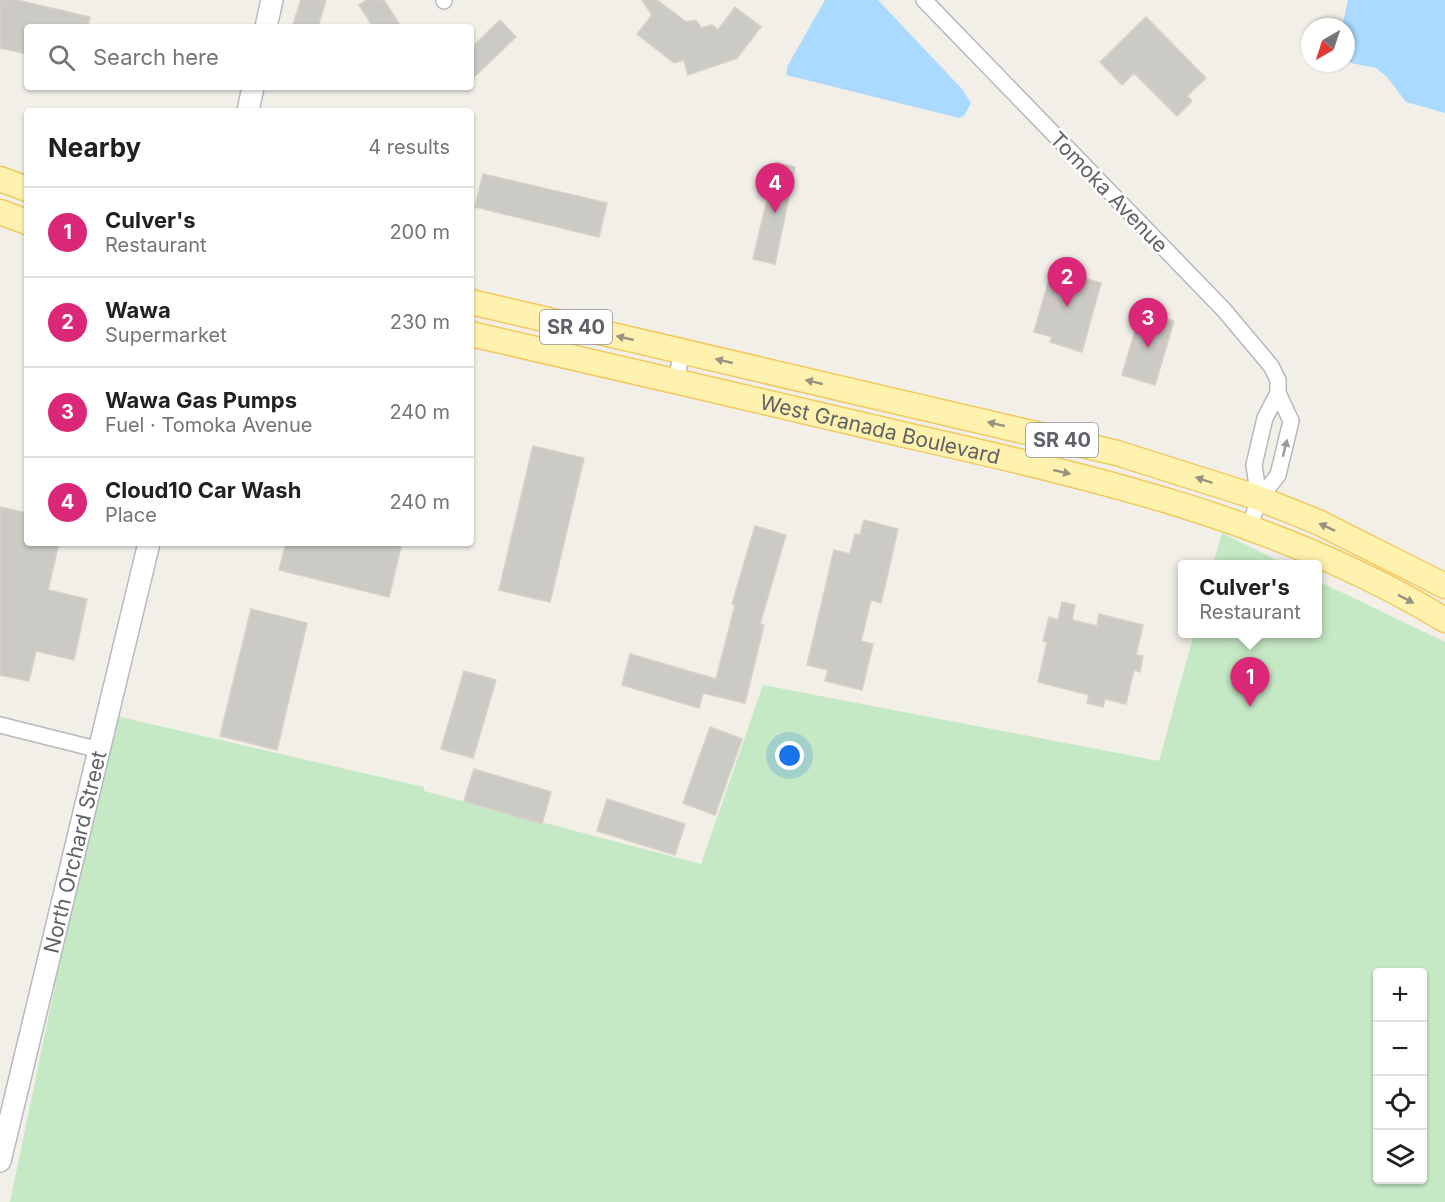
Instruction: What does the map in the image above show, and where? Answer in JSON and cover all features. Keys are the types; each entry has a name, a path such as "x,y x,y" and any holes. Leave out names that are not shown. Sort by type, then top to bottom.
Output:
{"main road":[{"path":"0,179 24,188"},
{"path":"0,212 24,221"},
{"name":"West Granada Boulevard","path":"474,303 1117,453 1259,499 1318,522 1445,586"},
{"name":"West Granada Boulevard","path":"474,335 1102,481 1168,499 1249,528 1367,579 1445,620"}],"street":[{"path":"267,24 272,0"},
{"name":"Tomoka Avenue","path":"924,0 1224,310 1271,366 1278,380 1278,393 1291,421 1278,475 1259,499 1249,528"},
{"path":"249,108 252,90"},
{"path":"676,381 682,351"},
{"name":"Tomoka Avenue","path":"1259,499 1254,465 1266,418 1278,393"},
{"name":"North Orchard Street","path":"0,1161 148,546"},
{"path":"0,725 100,750"}],"green space":[{"path":"1222,533 1277,560 1214,560"},
{"path":"1322,583 1445,642 1445,1202 10,1202 80,865 116,716 424,787 424,791 701,864 763,685 1159,761 1193,638 1322,638"}],"water":[{"path":"825,0 878,0 962,89 971,103 964,116 959,118 786,75 788,65"},
{"path":"1348,0 1445,0 1445,113 1406,102 1387,77 1376,68 1355,64 1355,18 1344,18"}],"building":[{"path":"0,0 17,0 90,17 89,24 24,24 24,53 0,48"},
{"path":"301,0 326,0 319,24 293,24"},
{"path":"367,0 384,0 399,24 371,24 359,5"},
{"path":"642,0 657,0 686,22 696,20 701,28 712,25 718,30 735,7 761,27 737,58 688,75 684,60 674,63 637,34 652,15"},
{"path":"1146,17 1206,78 1187,96 1192,101 1177,116 1134,73 1122,85 1100,62"},
{"path":"500,20 516,37 474,77 474,45"},
{"path":"776,162 795,167 775,264 753,259"},
{"path":"483,174 607,203 599,237 475,207"},
{"path":"1052,269 1101,283 1082,352 1050,342 1052,337 1034,332"},
{"path":"1141,311 1174,321 1155,385 1122,375"},
{"path":"533,446 584,458 550,602 499,590"},
{"path":"0,507 24,512 24,546 58,546 48,590 87,599 74,660 36,651 29,681 0,675"},
{"path":"864,520 898,529 881,603 871,600 861,641 873,644 862,690 825,681 828,670 807,665 834,550 850,554 855,534 860,535"},
{"path":"755,526 786,535 760,624 764,625 745,703 703,693 699,708 622,685 630,654 716,679 735,605 732,604"},
{"path":"285,546 401,546 389,597 279,570"},
{"path":"1062,602 1075,605 1072,620 1097,626 1099,614 1143,625 1136,655 1143,656 1140,672 1134,670 1126,704 1105,699 1103,707 1087,703 1089,695 1038,682 1047,642 1043,641 1049,617 1058,620"},
{"path":"251,609 307,623 277,750 220,736"},
{"path":"464,671 496,680 473,758 441,749"},
{"path":"710,727 742,739 715,815 683,803"},
{"path":"474,769 551,792 542,824 464,801"},
{"path":"607,799 685,824 675,855 597,831"}],"place":[{"name":"Cloud10 Car Wash","path":"775,213"},
{"name":"Wawa","path":"1067,307"},
{"name":"Wawa Gas Pumps","path":"1148,348"},
{"name":"Culver's","path":"1250,707"}]}
